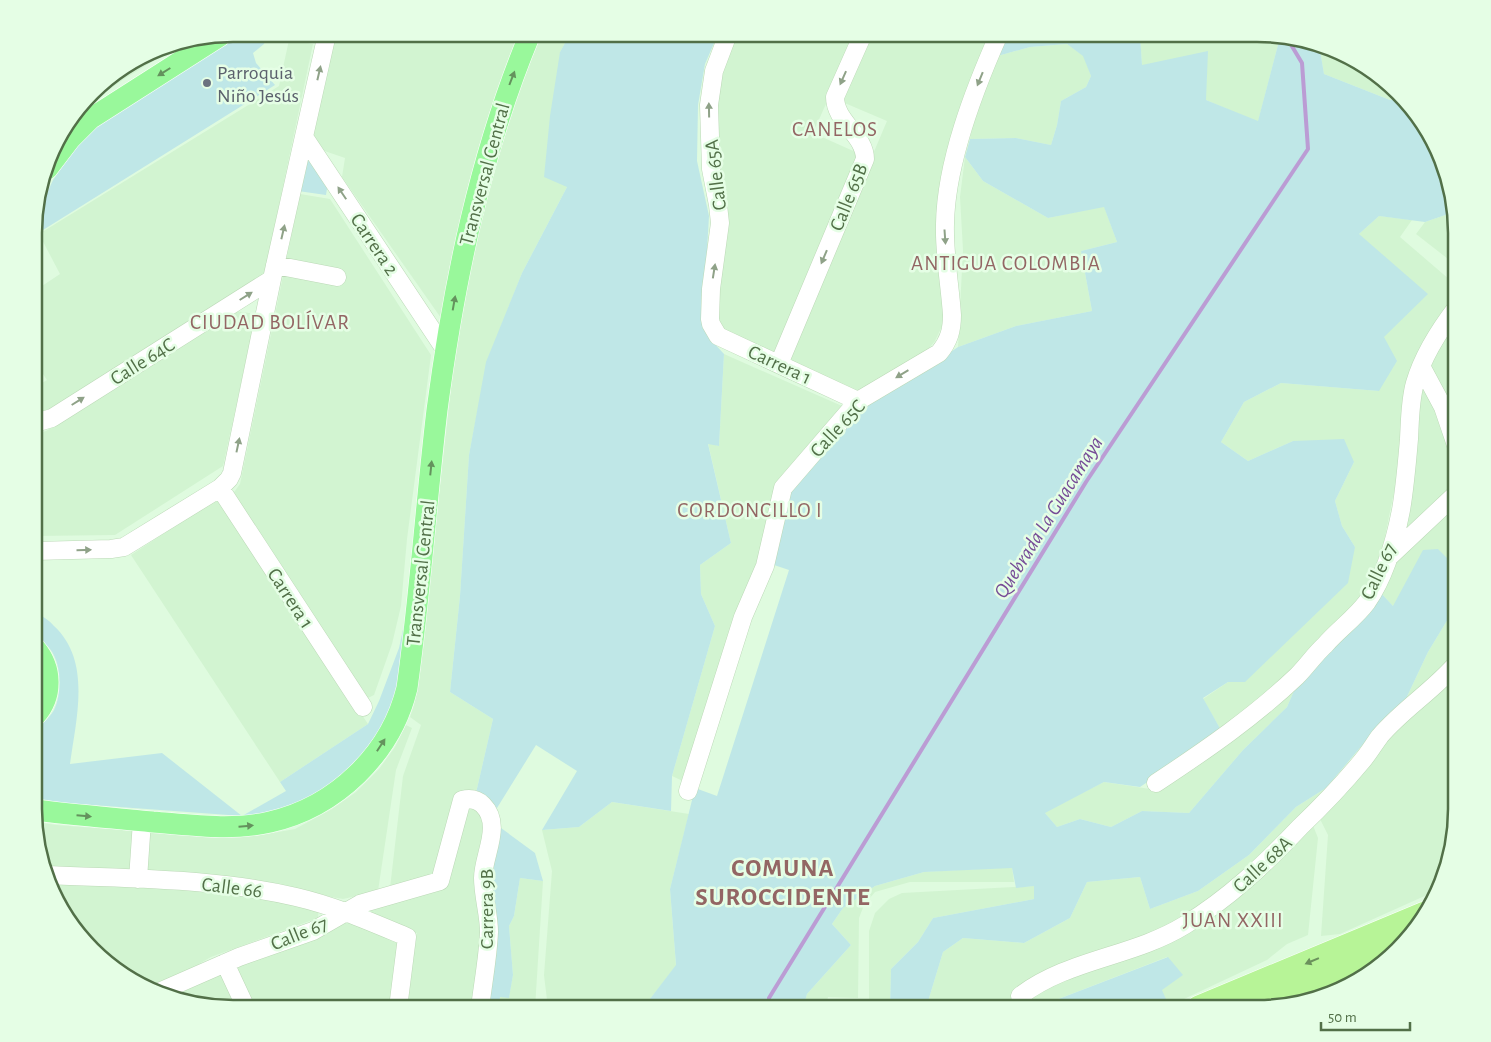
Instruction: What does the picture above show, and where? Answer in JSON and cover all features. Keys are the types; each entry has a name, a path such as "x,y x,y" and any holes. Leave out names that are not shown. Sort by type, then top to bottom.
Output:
{"highway":[{"path":"1218,1000 1413,919"},
{"path":"1272,999 1376,958"}],"main road":[{"name":"Transversal Central","path":"42,811 142,821 229,827 263,824 286,818 320,802 349,782 367,764 382,744 398,716 408,688 437,413 462,260 477,190 506,94 527,42"},
{"path":"63,147 94,116 207,44"},
{"path":"42,660 47,668 49,681 45,702 42,706"}],"street":[{"path":"42,551 124,547 220,488 229,479 232,473 274,272 326,42"},
{"name":"Calle 65A","path":"710,319 711,289 720,223 710,159 709,96 714,71 725,42"},
{"name":"Calle 65B","path":"779,364 865,159 863,146 842,118 835,102 835,97 859,42"},
{"name":"Calle 65C","path":"688,790 743,617 765,566 783,488 858,401 938,353 946,345 950,336 952,315 945,227 948,193 966,117 978,80 995,42"},
{"name":"Carrera 2","path":"304,137 446,351"},
{"path":"274,272 337,277"},
{"name":"Calle 64C","path":"42,421 52,418 274,272"},
{"name":"Carrera 1","path":"710,319 718,336 858,401"},
{"name":"Calle 67","path":"1156,783 1220,741 1271,700 1299,674 1324,645 1367,602 1388,558 1400,510 1412,394 1421,366 1448,327"},
{"path":"1421,366 1444,407 1448,420"},
{"name":"Carrera 1","path":"220,488 363,707"},
{"path":"1388,558 1448,501"},
{"name":"Calle 68A","path":"1020,996 1047,978 1164,937 1214,906 1239,887 1273,855 1340,786 1395,721 1448,672"},
{"name":"Calle 67","path":"169,988 225,963 306,934 360,904 440,881 462,800"},
{"name":"Carrera 9B","path":"462,800 478,801 485,806 492,824 492,834 483,876 489,931 481,1000"},
{"path":"138,879 142,821"},
{"name":"Calle 66","path":"55,875 138,879 241,887 298,898 346,912 408,937 399,1000"},
{"path":"1357,942 1381,954"},
{"path":"225,963 242,1000"}],"shaded area":[{"path":"230,42 265,42 253,53 256,63 275,85 42,230 46,197 53,180 84,137 118,110"},
{"path":"289,42 313,44 264,276 42,414 42,383 47,380 42,372 42,286 60,274 42,240 42,232 279,86"},
{"path":"334,42 518,42 441,318 342,177 345,158 310,146"},
{"path":"538,42 566,42 560,52 567,187 522,273 487,362 469,455 460,596 450,692 493,719 476,793 435,876 390,888 403,776 421,725 410,717 419,674 455,352 474,247 491,172 517,93"},
{"path":"566,42 715,42 705,64 698,105 697,161 709,216 703,319 712,341 724,354 719,446 708,444 731,543 700,565 701,594 715,626 672,776 671,811 612,802 579,827 542,830 577,771 536,745 497,808 476,793 493,719 450,692 460,596 469,455 486,362 522,273 567,187 544,177 550,116 560,52"},
{"path":"734,42 853,42 813,133 860,154 777,353 725,332 719,324 717,84"},
{"path":"866,42 986,42 968,84 950,154 943,324 935,341 924,354 860,392 786,359 887,121 840,101"},
{"path":"1002,42 1141,42 1142,65 1208,51 1206,100 1258,121 1278,44 1319,53 1324,74 1392,99 1409,117 1423,138 1434,161 1442,184 1447,214 1425,222 1379,216 1359,234 1428,294 1384,337 1397,361 1379,391 1281,383 1244,402 1221,442 1248,461 1293,441 1344,439 1354,462 1335,501 1342,526 1355,547 1348,583 1245,682 1228,682 1203,698 1222,732 1140,787 1104,782 1045,813 1057,827 1080,819 1111,827 1142,811 1189,813 1243,750 1287,707 1297,684 1380,592 1393,606 1423,550 1438,549 1448,559 1448,619 1428,652 1404,703 1370,736 1326,788 1296,807 1249,855 1198,891 1150,909 1140,877 1087,882 1070,918 1024,943 963,938 943,952 928,1000 890,1000 891,969 918,942 933,918 1034,899 1034,886 1016,888 1012,868 924,872 875,886 843,908 832,924 851,945 807,994 805,1000 649,1000 676,965 670,889 695,788 717,796 789,570 771,564 788,492 861,409 913,378 958,347 1016,326 1092,311 1081,251 1117,242 1104,207 1048,218 983,181 965,157 970,139 1016,138 1051,145 1061,101 1086,87 1091,76 1083,56 1067,44 1030,47 994,57"},
{"path":"1141,42 1278,44 1258,122 1206,100 1142,65"},
{"path":"1067,44 1084,56 1091,76 1086,87 1061,101 1051,145 1016,138 970,139 977,105 994,57 1030,47"},
{"path":"1321,54 1353,68 1374,82 1392,99 1390,100 1324,74"},
{"path":"157,59 106,92 138,68"},
{"path":"306,150 328,182 326,195 298,191"},
{"path":"965,157 983,181 1048,218 1104,206 1117,242 1081,251 1092,311 1016,326 958,347 963,250 960,197"},
{"path":"300,194 330,199 431,355 407,539 401,606 392,644 374,695 366,699 249,526 252,520 232,495 240,484"},
{"path":"1447,214 1448,259 1416,234 1425,222"},
{"path":"1379,216 1412,220 1400,237 1448,278 1448,306 1429,334 1383,546 1364,597 1287,679 1222,732 1203,699 1228,682 1355,547 1342,526 1335,501 1354,462 1293,441 1248,461 1221,442 1244,402 1281,383 1379,391 1384,337 1359,234"},
{"path":"235,311 256,314 223,466 115,535 42,536 42,432"},
{"path":"1448,333 1448,411 1428,363"},
{"path":"724,354 842,406 779,478 762,559 685,782 672,776 715,626 701,594 700,565 731,543 708,443 719,446"},
{"path":"1429,386 1448,439 1448,492 1398,541 1419,388"},
{"path":"218,498 368,724 280,782 131,555"},
{"path":"1448,507 1448,619 1393,606 1380,592 1396,555"},
{"path":"413,584 394,705 379,735 334,782 295,805 266,815 242,816 286,791 280,782 368,724 399,648"},
{"path":"42,616 50,622 66,640 73,656 77,673 78,710 70,764 162,753 242,816 65,803 42,799 42,724 54,710 57,703 60,679 54,655 42,641"},
{"path":"1448,619 1448,663 1434,678 1404,703 1428,652"},
{"path":"1448,680 1448,821 1442,858 1434,881 1428,894 1340,934 1321,936 1328,835 1319,817 1399,726"},
{"path":"1297,684 1287,707 1243,750 1189,813 1142,811 1111,827 1080,819 1057,827 1044,812 1104,782 1157,790"},
{"path":"406,725 412,728 396,770 378,891 343,899 275,887 143,872 146,831 256,836 295,829 332,809 356,792 379,769 395,747"},
{"path":"1326,788 1277,843 1206,908 1016,995 1017,1000 928,1000 943,952 963,938 1024,943 1070,918 1087,882 1140,877 1150,909 1198,891 1249,855 1296,807"},
{"path":"612,802 689,814 670,889 676,966 649,1000 547,1000 544,975 552,871 542,830 579,827"},
{"path":"466,808 477,809 488,827 483,929 476,1000 407,1000 417,933 363,910 446,886"},
{"path":"43,823 135,831 132,870 52,866"},
{"path":"1312,823 1318,838 1308,935 1287,944 1267,960 1182,1000 1166,1000 1161,990 1167,957 1056,1000 1024,1000 1023,997 1157,943"},
{"path":"501,828 535,853 543,881 520,878 514,916 509,926 513,975 509,998 500,997 500,1000 484,1000 489,857"},
{"path":"1012,867 1014,882 910,882 875,892 864,905 859,918 858,998 828,997 827,1000 805,1000 807,994 851,945 832,924 843,908 875,886 924,872"},
{"path":"520,878 543,881 536,1000 500,1000 500,997 509,997 513,975 509,926 514,916"},
{"path":"58,883 198,889 319,908 318,918 211,957 175,978 160,984 138,974 117,960 82,925 68,904"},
{"path":"1034,886 1034,899 933,918 918,942 891,969 890,1000 869,1000 869,931 875,913 889,899 902,893"},
{"path":"349,920 400,939 391,1000 251,1000 234,966"},
{"path":"1168,957 1183,975 1162,990 1166,1000 1056,1000"},
{"path":"221,974 235,1000 209,998 179,991"}],"waterway":[{"name":"Quebrada La Guacamaya","path":"769,1000 1086,482 1308,149 1302,63 1292,46"}],"place":[{"name":"Parroquia Niño Jesús","path":"207,83"}],"district":[{"name":"CANELOS","path":"835,129"},
{"name":"ANTIGUA COLOMBIA","path":"1006,263"},
{"name":"CIUDAD BOLÍVAR","path":"270,322"},
{"name":"CORDONCILLO I","path":"750,510"},
{"name":"COMUNA SUROCCIDENTE","path":"783,882"},
{"name":"JUAN XXIII","path":"1233,920"}]}
